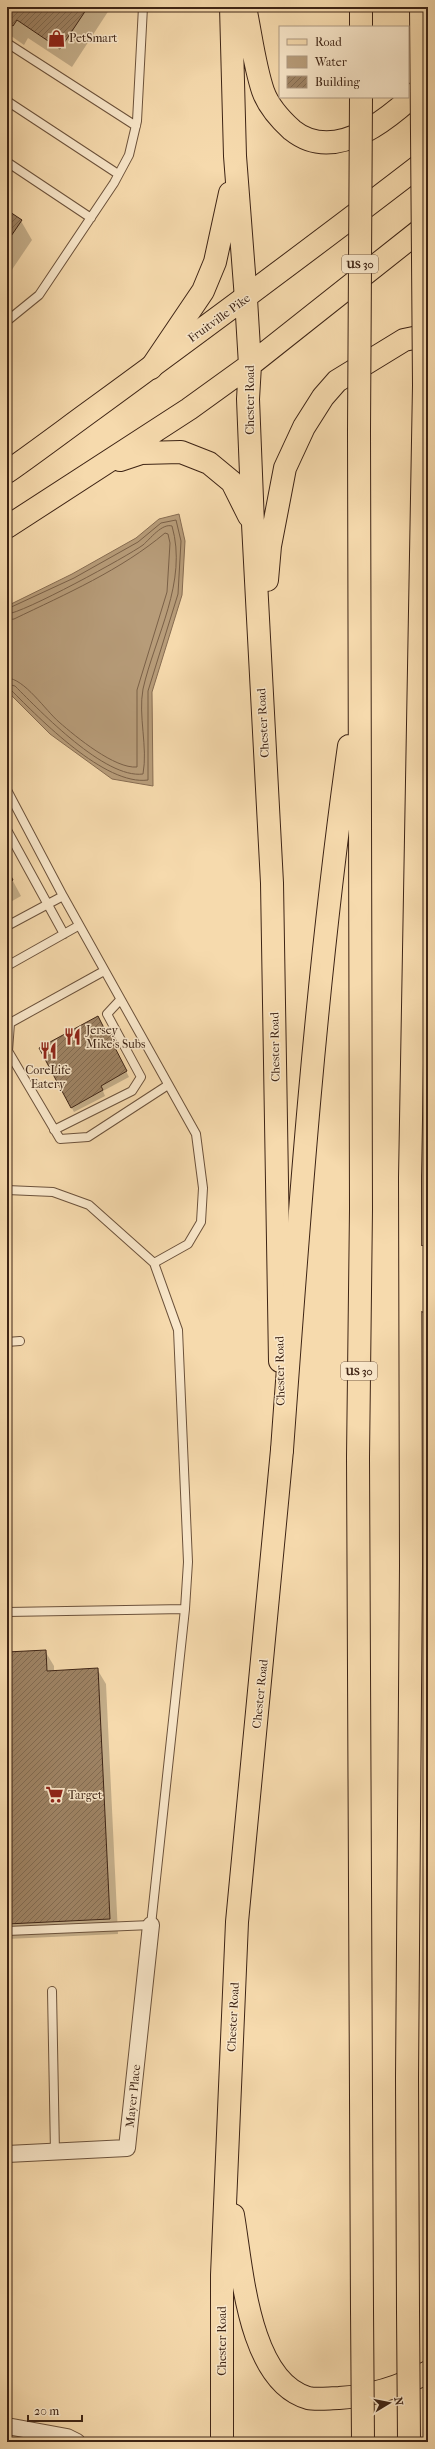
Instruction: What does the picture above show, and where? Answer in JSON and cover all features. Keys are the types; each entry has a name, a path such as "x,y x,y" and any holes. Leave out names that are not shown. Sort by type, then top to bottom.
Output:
{"main road":[{"path":"151,368 203,291 215,262 228,212 235,156 231,7"},
{"path":"245,7 264,92 283,122 303,138 320,143 348,140 393,114 428,82"},
{"path":"409,2442 406,2078 411,1565 410,1177 424,385 421,7"},
{"name":"US 30","path":"361,98 359,432 362,1209 358,1465 363,2442"},
{"name":"Chester Road","path":"220,2436 222,2275 237,1922 282,1450 272,883 253,524 248,399 250,365 235,156"},
{"name":"Fruitville Pike","path":"7,472 53,441 246,299 428,159"},
{"path":"7,528 189,409 250,365 428,224"},
{"path":"259,655 270,546 285,468 304,427 323,397 337,381 404,340 428,335"},
{"path":"103,464 141,453 180,452 209,463 232,482 253,524"},
{"path":"282,1450 306,1120 334,856 361,664"},
{"path":"410,1177 428,1302"},
{"path":"226,2173 252,2324 263,2354 280,2378 297,2392 309,2398 364,2397 408,2383 428,2372"}],"street":[{"name":"Mayer Place","path":"7,2154 55,2153 127,2148 152,1925"},
{"path":"7,2426 67,2437 77,2442"}],"lane":[{"path":"7,321 39,296 91,218 129,155 136,126 143,7"},
{"path":"7,43 136,126"},
{"path":"7,101 118,174"},
{"path":"7,162 91,218"},
{"path":"7,790 78,926 196,1134 203,1188 201,1222 188,1244 154,1263"},
{"path":"7,830 64,934"},
{"path":"7,926 63,896"},
{"path":"7,966 78,926"},
{"path":"104,971 10,1023 8,1051 60,1139 88,1137 168,1085"},
{"path":"54,1130 132,1091 141,1077 107,1014 120,1000"},
{"path":"7,1190 53,1192 89,1205 154,1263 178,1330 188,1562 185,1609 152,1925 7,1931"},
{"path":"7,1342 20,1341"},
{"path":"7,1612 185,1609"},
{"path":"52,1991 55,2153"}],"water":[{"path":"179,514 185,541 182,595 152,692 153,786 112,779 50,734 7,691 7,606 72,574 136,538 159,519"}],"building":[{"name":"PetSmart","path":"7,7 88,7 60,49 17,20 13,26 7,22"},
{"path":"7,210 22,220 7,242"},
{"path":"7,869 13,880 7,884"},
{"path":"98,1016 105,1030 108,1028 114,1038 111,1040 127,1071 101,1086 103,1090 71,1108 39,1048"},
{"name":"Target","path":"46,1650 47,1671 98,1668 110,1919 7,1924 7,1652"}],"place":[{"name":"PetSmart","path":"56,38"},
{"name":"Jersey Mike's Subs","path":"73,1037"},
{"name":"CoreLife Eatery","path":"48,1051"},
{"name":"Target","path":"55,1795"}]}
